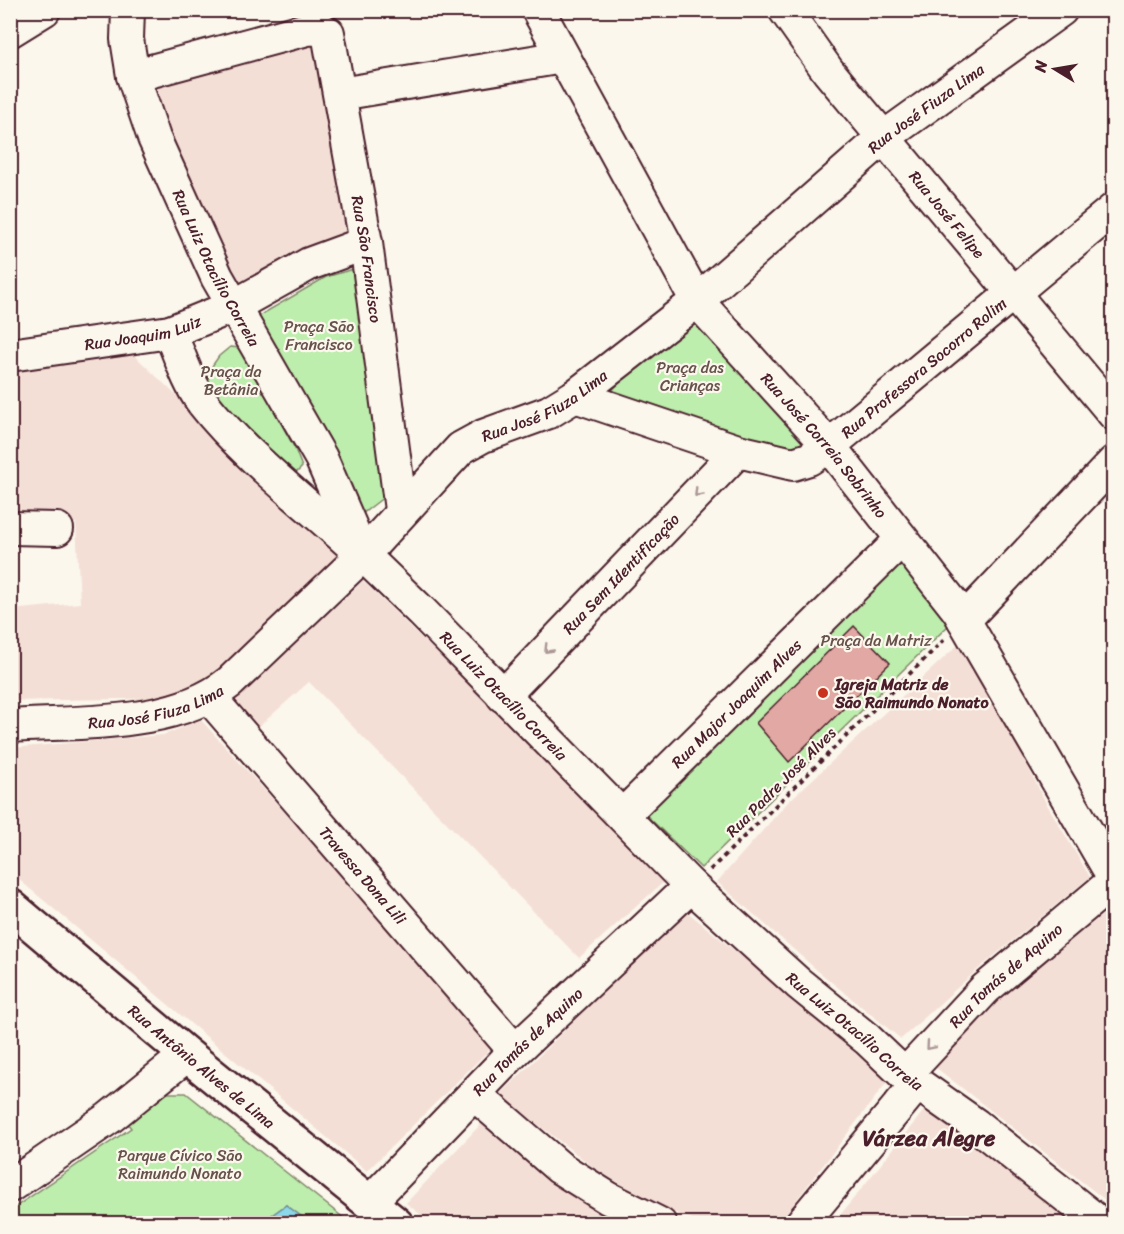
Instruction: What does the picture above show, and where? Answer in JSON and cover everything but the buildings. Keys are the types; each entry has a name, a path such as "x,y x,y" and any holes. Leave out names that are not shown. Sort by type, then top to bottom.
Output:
{"main road":[{"name":"Rua Antônio Alves de Lima","path":"10,906 187,1055 396,1224"}],"street":[{"path":"10,31 44,10"},
{"name":"Rua Luiz Otacílio Correia","path":"128,10 127,39 133,76 154,138 217,277 321,458 363,555 691,886 798,983 867,1039 911,1080 976,1125 1101,1224"},
{"name":"Rua José Correia Sobrinho","path":"538,10 697,301 829,446 964,620 1113,879"},
{"name":"Rua José Felipe","path":"785,10 828,71 1014,292 1113,414"},
{"name":"Rua José Fiuza Lima","path":"10,726 159,714 210,698 230,682 363,555 461,448 483,436 549,412 575,396 697,301 883,138 1061,10"},
{"name":"Rua São Francisco","path":"133,76 307,29 319,28 328,33 366,243 402,510"},
{"path":"340,94 563,57"},
{"name":"Rua Professora Socorro Rolim","path":"575,396 738,451 793,464 809,459 829,446 1113,209"},
{"name":"Rua Joaquim Luiz","path":"10,355 170,332 234,306 309,264 366,243"},
{"path":"170,332 189,378 203,402 265,466 363,555"},
{"name":"Rua Sem Identificação","path":"503,696 738,451"},
{"path":"964,620 1113,462"},
{"path":"10,528 57,529"},
{"name":"Rua Major Joaquim Alves","path":"623,815 901,540"},
{"name":"Travessa Dona Lili","path":"210,698 515,1051"},
{"name":"Rua Tomás de Aquino","path":"801,1224 911,1080 985,989 1113,879"},
{"name":"Rua Tomás de Aquino","path":"370,1202 515,1051 691,886"},
{"path":"10,1186 109,1118 187,1055"},
{"path":"474,1094 560,1168 608,1198 660,1224"}],"path":[{"name":"Rua Padre José Alves","path":"691,886 964,620"}],"shaded area":[{"path":"320,40 350,236 295,251 237,287 147,84"},
{"path":"133,354 342,554 236,664 177,698 11,701 11,610 80,603 76,523 11,515 10,370"},
{"path":"363,581 668,878 579,958 309,682 256,729 228,705"},
{"path":"960,643 999,709 1045,801 1090,877 977,970 901,1039 818,971 717,882 788,802"},
{"path":"201,720 495,1044 367,1171 11,873 11,748 163,735"},
{"path":"685,910 813,1015 887,1082 778,1224 705,1223 666,1210 597,1170 500,1095"},
{"path":"1104,914 1114,924 1113,1206 930,1063 975,1018"},
{"path":"926,1108 1072,1218 1079,1224 833,1224"},
{"path":"481,1124 511,1150 592,1210 618,1223 431,1223 406,1203"}],"green space":[{"name":"Praça São Francisco","path":"357,268 384,497 358,517 257,317 326,277"},
{"name":"Praça das Crianças","path":"692,319 701,324 797,433 804,444 793,456 609,394 631,369"},
{"name":"Praça da Betânia","path":"230,347 240,348 295,449 302,467 295,474 283,469 201,382 219,356"},
{"name":"Praça da Matriz","path":"902,560 952,622 701,868 645,814"},
{"name":"Parque Cívico São Raimundo Nonato","path":"158,1093 186,1093 350,1223 310,1223 286,1205 261,1223 11,1224 11,1210 131,1128 121,1114"}],"water":[{"path":"286,1205 310,1223 261,1223"}],"place":[{"name":"Igreja Matriz de São Raimundo Nonato","path":"823,693"}],"district":[{"name":"Várzea Alegre","path":"929,1138"}]}
